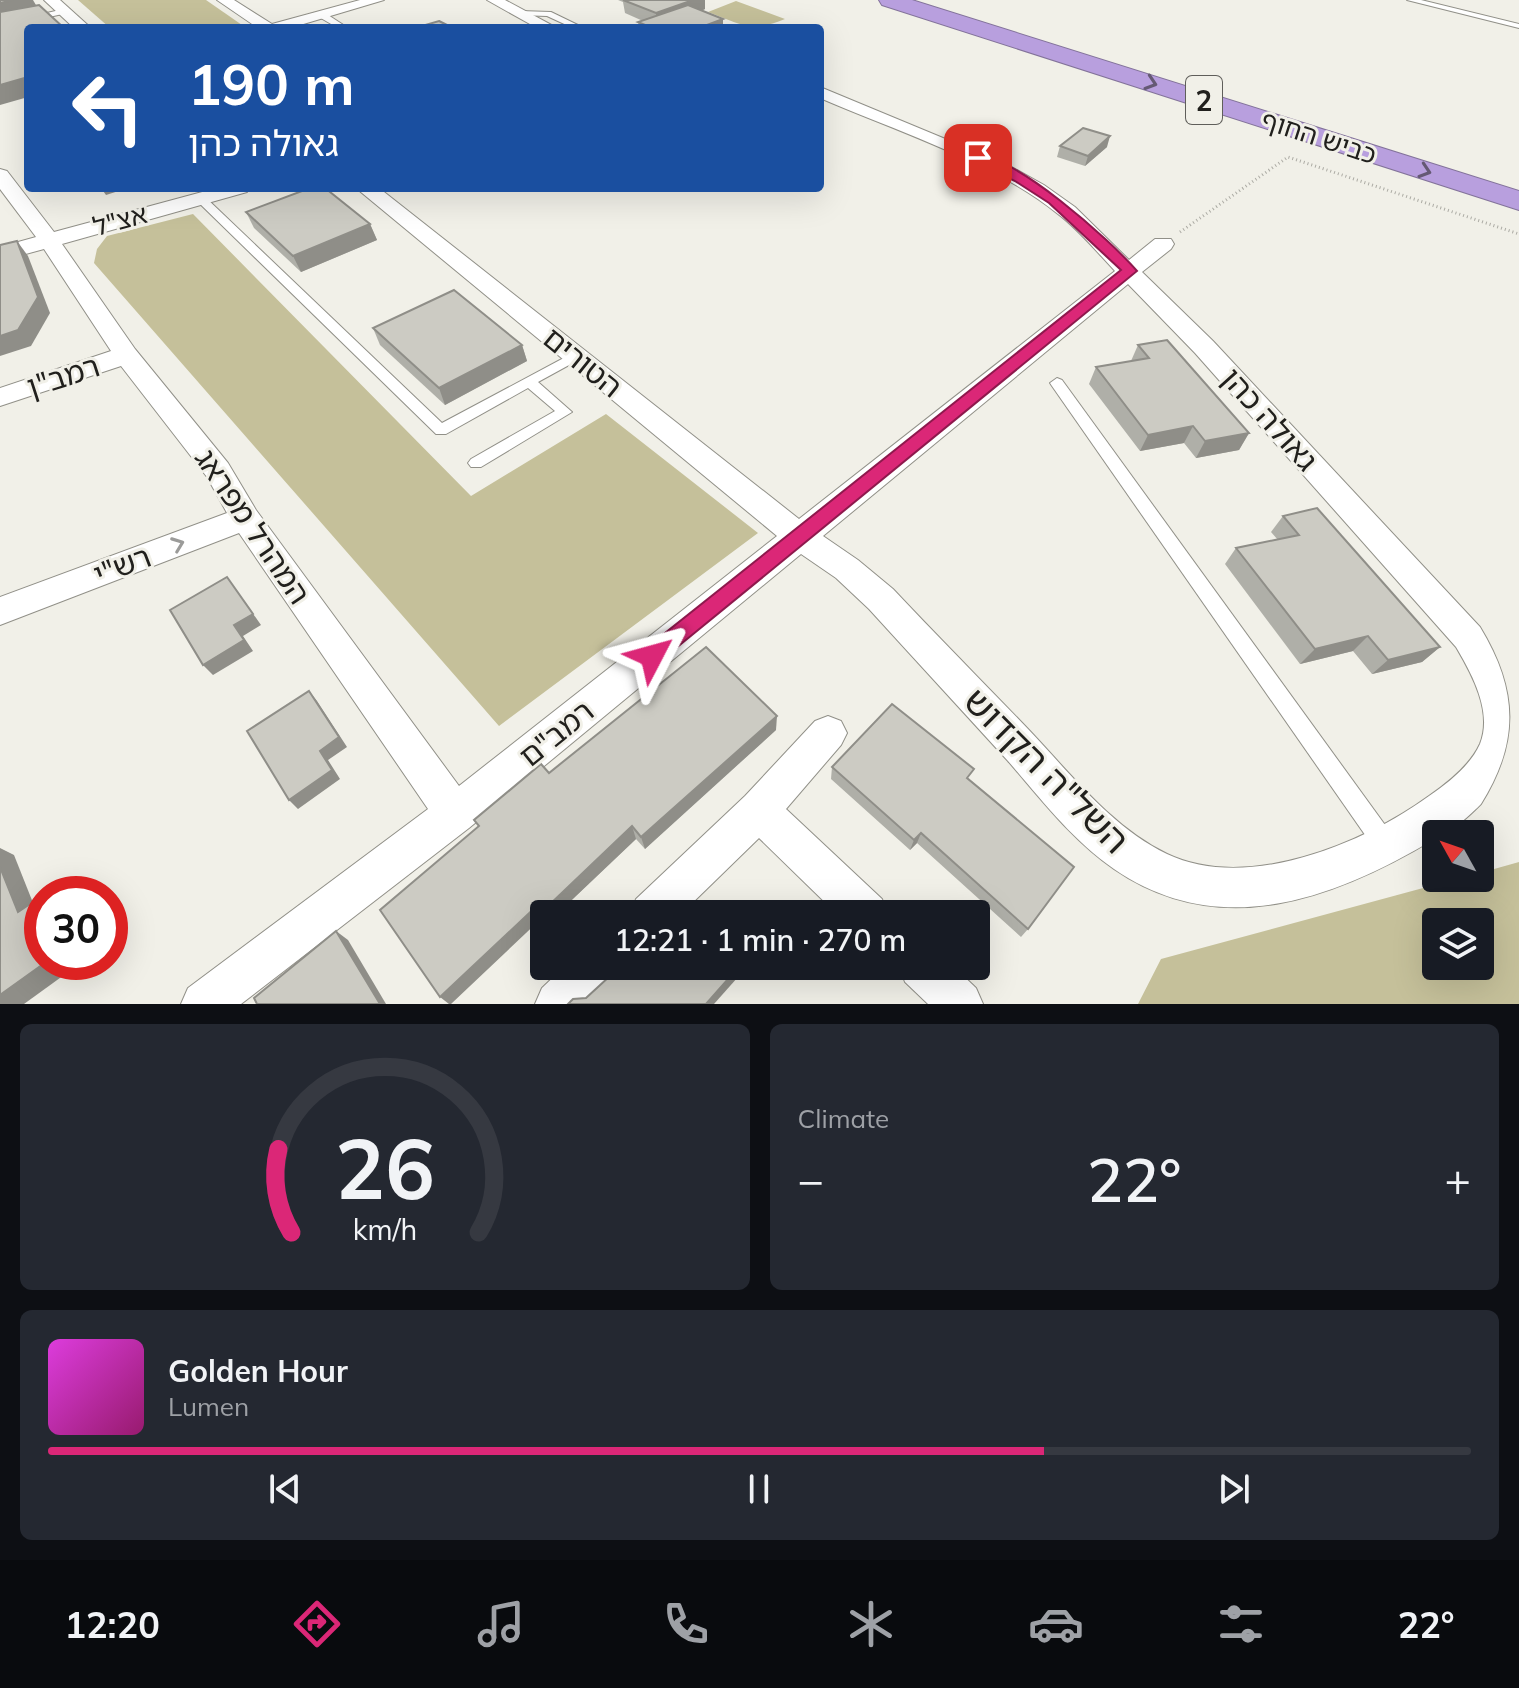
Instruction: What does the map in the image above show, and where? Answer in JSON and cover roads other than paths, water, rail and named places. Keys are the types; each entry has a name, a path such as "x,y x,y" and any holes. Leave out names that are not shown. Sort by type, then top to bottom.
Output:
{"highway":[{"name":"כביש החוף","path":"890,0 1519,201"},
{"name":"כביש החוף","path":"948,0 1519,178"}],"street":[{"path":"51,0 79,24"},
{"path":"224,0 264,24"},
{"path":"287,24 377,0"},
{"path":"494,0 541,24"},
{"name":"גאולה כהן","path":"824,94 1020,178 1068,211 1204,347 1468,637 1491,674 1501,712 1498,749 1479,782 1418,828 1385,844"},
{"name":"המהרל מפראג","path":"0,175 49,240 126,355 218,470 245,518 455,814"},
{"name":"אצ\"ל","path":"0,254 224,192"},
{"name":"הטורים","path":"371,192 800,537"},
{"name":"רמב\"ם","path":"204,1004 455,814 1163,244"},
{"name":"רמב\"ן","path":"0,397 126,355"},
{"name":"רש\"י","path":"0,611 245,518"},
{"name":"השל\"ה הקדוש","path":"800,537 847,569 881,599 1085,817 1135,858 1172,878 1217,889 1266,886 1323,872 1385,844"},
{"path":"666,900 759,810 828,733"},
{"path":"759,810 852,900"},
{"path":"558,1004 583,980"},
{"path":"935,980 960,1004"}],"lane":[{"path":"1411,0 1519,26"},
{"path":"0,26 64,11"},
{"path":"520,13 548,14 571,24"},
{"path":"322,15 337,24"},
{"path":"200,198 441,430 575,356"},
{"path":"476,463 565,412 529,382"},
{"path":"1057,383 1385,844"}]}
